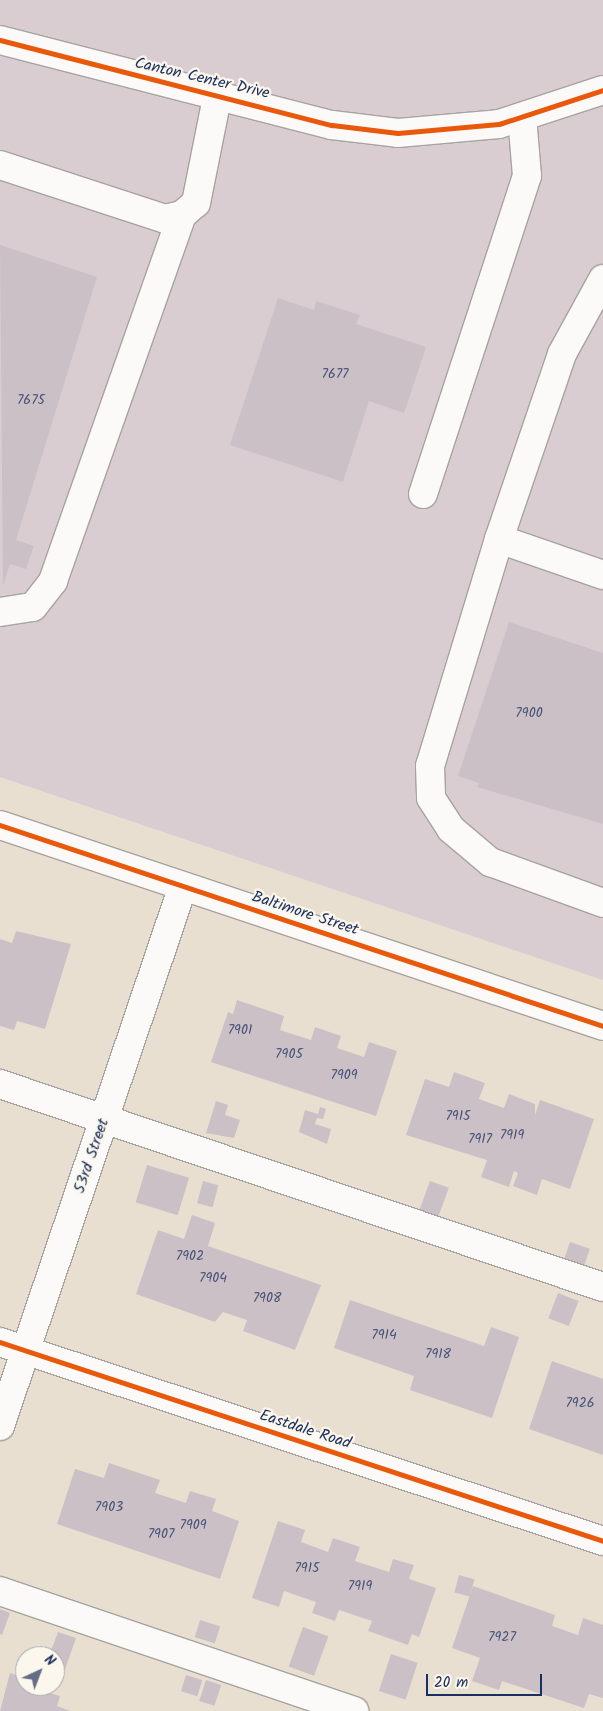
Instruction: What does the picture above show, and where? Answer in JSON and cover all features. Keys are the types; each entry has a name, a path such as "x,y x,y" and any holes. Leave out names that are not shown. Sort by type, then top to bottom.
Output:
{"street":[{"name":"Canton Center Drive","path":"0,40 216,98 332,125 398,133 452,130 522,117 603,90"},
{"path":"0,164 166,219 182,215 196,203 216,98"},
{"path":"423,494 527,176 522,117"},
{"path":"0,612 33,607 53,581 182,215"},
{"path":"603,279 562,354 499,538 437,733 430,766 431,798 451,829 490,862 603,903"},
{"path":"499,538 603,575"},
{"name":"Baltimore Street","path":"0,825 603,1026"},
{"name":"53rd Street","path":"0,1426 183,886"},
{"path":"0,1084 603,1287"},
{"name":"Eastdale Road","path":"0,1342 603,1541"},
{"path":"0,1591 354,1711"}],"shaded area":[{"path":"0,0 603,0 603,980 0,777"}],"building":[{"path":"0,245 97,277 16,540 34,546 26,569 10,564 3,586"},
{"path":"278,298 314,310 316,301 360,315 356,324 426,347 404,413 369,401 343,482 230,445"},
{"path":"509,622 603,653 603,824 477,787 479,783 458,776"},
{"path":"16,931 71,944 45,1029 17,1021 14,1030 0,1026 0,939 12,943"},
{"path":"237,1000 284,1016 280,1030 311,1040 315,1027 341,1036 337,1048 364,1057 369,1042 397,1051 376,1116 211,1062 228,1012 233,1014"},
{"path":"454,1072 485,1083 479,1099 504,1108 509,1094 535,1104 535,1115 540,1100 594,1119 570,1189 542,1179 537,1195 513,1186 518,1173 514,1171 509,1187 481,1177 487,1160 406,1135 425,1079 449,1087"},
{"path":"216,1101 228,1105 225,1115 240,1120 234,1138 206,1133"},
{"path":"320,1107 326,1109 323,1119 317,1118 315,1124 331,1129 327,1144 299,1132 305,1110 318,1114"},
{"path":"147,1165 189,1178 178,1215 136,1202"},
{"path":"203,1181 218,1185 213,1207 197,1203"},
{"path":"430,1181 449,1188 439,1216 420,1209"},
{"path":"192,1215 215,1223 208,1246 321,1285 295,1350 243,1331 247,1320 223,1312 215,1322 136,1294 158,1230 184,1239"},
{"path":"570,1242 590,1249 583,1269 563,1262"},
{"path":"558,1293 579,1301 569,1326 548,1318"},
{"path":"350,1300 484,1346 491,1327 519,1337 492,1418 410,1390 414,1376 334,1348"},
{"path":"552,1361 603,1379 603,1455 529,1429"},
{"path":"109,1463 160,1480 155,1493 186,1503 190,1491 216,1499 212,1511 239,1521 220,1579 57,1524 75,1469 104,1478"},
{"path":"278,1521 305,1530 301,1542 328,1552 333,1538 360,1547 355,1561 389,1572 393,1559 414,1565 409,1579 436,1588 419,1637 412,1634 408,1645 368,1631 372,1621 339,1610 335,1621 312,1613 316,1602 284,1591 279,1607 252,1598"},
{"path":"459,1575 474,1579 470,1597 454,1592"},
{"path":"473,1586 555,1615 552,1626 578,1635 583,1618 603,1625 603,1698 589,1694 584,1708 502,1681 499,1690 472,1681 480,1658 452,1648"},
{"path":"0,1609 10,1613 2,1635 0,1634"},
{"path":"200,1620 220,1626 215,1643 195,1637"},
{"path":"303,1627 328,1636 314,1676 289,1666"},
{"path":"58,1632 76,1638 65,1670 65,1646 53,1646"},
{"path":"391,1654 418,1663 406,1700 379,1691"},
{"path":"10,1673 15,1675 15,1696 60,1696 57,1706 70,1711 0,1711"},
{"path":"186,1675 202,1680 197,1696 181,1691"},
{"path":"206,1680 221,1685 214,1706 199,1701"}],"cycle path":[{"path":"0,40 332,125 398,133 499,124 603,90"},
{"path":"0,825 603,1026"},
{"path":"0,1342 603,1541"}]}
